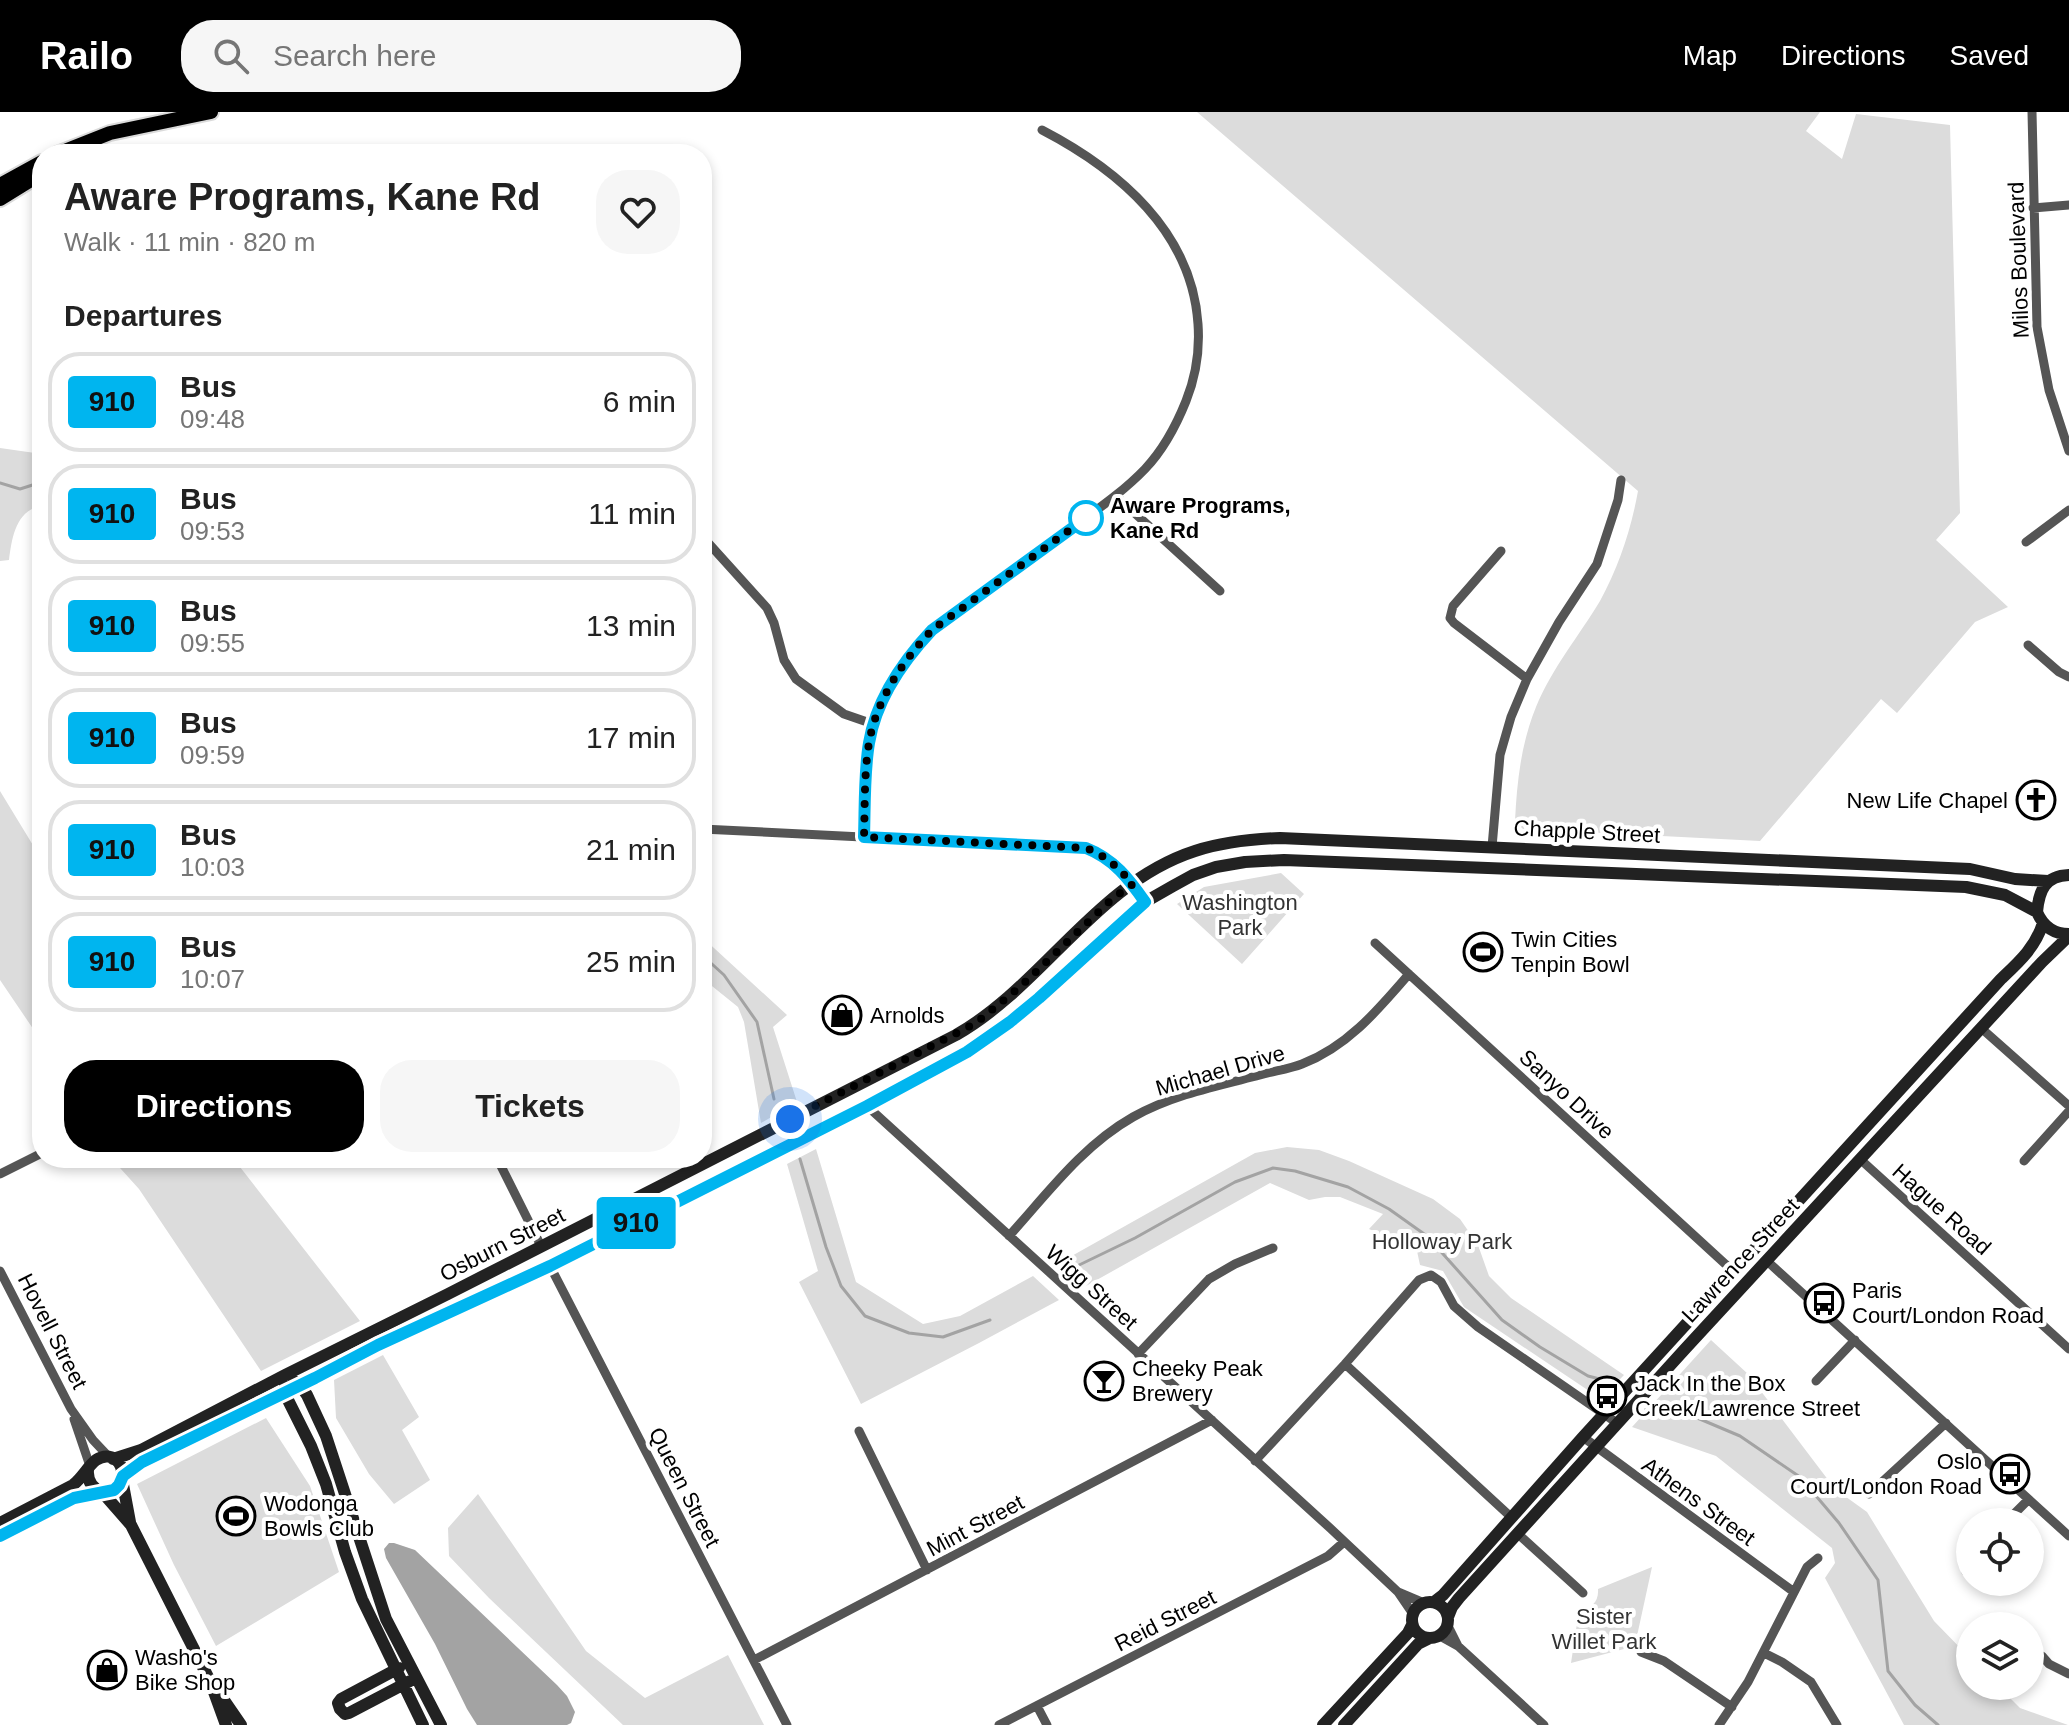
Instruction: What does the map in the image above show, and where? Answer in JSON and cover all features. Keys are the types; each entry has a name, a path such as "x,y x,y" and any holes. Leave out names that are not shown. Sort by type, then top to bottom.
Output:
{"main road":[{"path":"82,144 110,133 211,112"},
{"path":"102,144 156,124"},
{"path":"0,185 32,167"},
{"path":"0,199 32,179"}],"street":[{"name":"Milos Boulevard","path":"2032,112 2035,303 2039,347 2055,412 2069,451"},
{"path":"864,837 868,744 873,724 894,678 911,653 932,630 1116,496 1146,468 1176,425 1192,386 1199,349 1197,311 1187,271 1174,243 1142,201 1094,160 1042,130"},
{"path":"2033,208 2069,205"},
{"path":"1492,869 1500,755 1511,717 1527,679 1559,622 1597,564 1618,500 1621,480"},
{"path":"1116,496 1220,591"},
{"path":"2026,542 2069,510"},
{"path":"712,547 767,608 784,660 796,679 844,714 873,724"},
{"path":"1501,551 1453,606 1450,618 1527,679"},
{"path":"2028,645 2069,677"},
{"path":"712,829 1086,848 1114,862 1145,902"},
{"name":"Chapple Street","path":"1133,884 1163,865 1195,851 1224,843 1280,838 1970,869 2015,879 2048,881"},
{"name":"Chapple Street","path":"1145,902 1193,875 1216,867 1284,860 1966,887 2005,895 2040,917 2056,932 2069,935"},
{"path":"2048,881 2069,875"},
{"name":"Lawrence Street","path":"1429,1602 1443,1595 1583,1437 2027,954 2037,940 2040,917 2038,897 2048,881"},
{"name":"Osburn Street","path":"712,1159 986,1017 1112,899 1133,884"},
{"name":"Osburn Street","path":"123,1478 142,1462 378,1345 550,1266 967,1052 1010,1022 1145,902"},
{"name":"Lawrence Street","path":"1344,1725 1418,1644 1441,1630 1459,1598 1617,1423 2069,935"},
{"name":"Sanyo Drive","path":"1375,943 1734,1272"},
{"name":"Michael Drive","path":"1009,1236 1083,1155 1107,1134 1132,1118 1190,1093 1302,1064 1325,1053 1358,1030 1409,974"},
{"path":"1968,1016 2069,1109 2024,1161"},
{"path":"852,1087 867,1106"},
{"name":"Wigg Street","path":"867,1106 1398,1592 1413,1620"},
{"path":"0,1174 32,1158"},
{"name":"Hague Road","path":"1861,1160 2069,1349"},
{"path":"502,1168 550,1266"},
{"name":"Osburn Street","path":"112,1458 141,1450 694,1168"},
{"path":"1138,1354 1209,1279 1273,1248"},
{"path":"1755,1250 2069,1536"},
{"name":"Queen Street","path":"550,1266 787,1725"},
{"name":"Hovell Street","path":"0,1271 71,1409 97,1446 112,1458"},
{"path":"1734,1272 1746,1283"},
{"path":"1255,1461 1419,1280 1431,1275 1441,1282 1454,1306 1478,1327 1617,1423"},
{"path":"1816,1381 1855,1340"},
{"path":"1345,1364 1511,1517"},
{"path":"285,1375 300,1385 307,1395 326,1436 386,1619 441,1725"},
{"path":"285,1375 284,1392 326,1484 362,1599 423,1725"},
{"name":"Hovell Street","path":"71,1409 89,1468"},
{"name":"Mint Street","path":"754,1660 1212,1420"},
{"path":"1869,1494 1946,1423"},
{"path":"859,1431 927,1570"},
{"name":"Athens Street","path":"1583,1437 1794,1592"},
{"path":"0,1523 65,1490 80,1480 100,1458 112,1458 120,1465 131,1525"},
{"path":"89,1468 90,1483 131,1525 210,1681 226,1725"},
{"path":"0,1536 74,1498 116,1489 123,1478"},
{"path":"2020,1508 2028,1500"},
{"path":"1518,1534 1583,1593"},
{"name":"Reid Street","path":"999,1725 1328,1556 1344,1542"},
{"path":"1719,1725 1748,1682 1807,1567 1818,1558"},
{"name":"Wigg Street","path":"1398,1592 1429,1602"},
{"path":"1323,1725 1408,1633 1415,1609 1429,1602 1443,1607 1441,1630"},
{"path":"1413,1620 1418,1634 1441,1630"},
{"path":"1441,1630 1544,1725"},
{"path":"1641,1652 1664,1661 1732,1707"},
{"path":"1764,1653 1811,1682 1837,1725"},
{"path":"2044,1658 2069,1674"},
{"path":"408,1663 342,1698 338,1703 340,1709 345,1714 349,1713 416,1677"},
{"path":"210,1681 241,1725"},
{"path":"1037,1706 1047,1725"}],"green space":[{"path":"1197,112 1820,112 1806,131 1842,159 1856,114 1950,125 1960,513 1936,540 2008,607 1975,622 1897,713 1881,699 1760,841 1523,829 1515,821 1516,806 1521,763 1531,721 1550,679 1607,588 1624,548 1638,491"},
{"path":"0,448 32,453 32,510 17,526 9,560 0,561"},
{"path":"0,791 32,844 32,1027 0,980"},
{"name":"Washington Park","path":"1281,873 1304,894 1242,964 1177,904 1204,887"},
{"path":"712,946 787,1015 773,1027 797,1102 761,1123 744,1022 738,1007 712,986"},
{"name":"Holloway Park","path":"1287,1147 1319,1150 1433,1199 1460,1219 1478,1245 1489,1276 1511,1298 1624,1375 1601,1399 1464,1307 1443,1271 1420,1265 1417,1251 1369,1229 1383,1214 1340,1197 1309,1200 1270,1183 1086,1286 1061,1262 1255,1153"},
{"path":"816,1149 856,1282 923,1324 960,1316 1033,1276 1059,1300 861,1404 799,1282 818,1271 787,1164"},
{"path":"120,1168 241,1168 360,1321 261,1371 139,1189"},
{"path":"1711,1340 1748,1374 1835,1489 1867,1512 1934,1621 1956,1644 1956,1700 2012,1700 2020,1708 2068,1725 1904,1725 1825,1578 1835,1563 1832,1548 1716,1456 1632,1427"},
{"path":"383,1355 419,1417 402,1430 430,1480 394,1504 369,1474 336,1418 334,1380"},
{"name":"Wodonga Bowls Club","path":"266,1418 310,1486 339,1572 216,1646 137,1484"},
{"path":"478,1494 586,1651 645,1698 728,1655 764,1725 623,1725 449,1556 448,1528"},
{"name":"Sister Willet Park","path":"1652,1567 1637,1636 1624,1649 1571,1663 1579,1610 1593,1604 1598,1589"}],"shaded area":[{"path":"389,1543 415,1550 557,1685 575,1712 571,1723 477,1725 386,1558 384,1549"}],"waterway":[{"path":"0,483 20,489 32,485"},
{"path":"712,964 724,975 757,1022 774,1099"},
{"path":"800,1159 841,1286 865,1316 909,1333 943,1337 990,1320"},
{"path":"1075,1267 1135,1238 1235,1182 1273,1168 1295,1171 1348,1187 1389,1209 1427,1236 1502,1320 1588,1376 1619,1384"},
{"path":"1646,1409 1695,1417 1740,1436 1800,1477 1839,1523 1878,1580 1888,1671 1915,1705 1938,1725"}],"bus line":[{"name":"910","path":"0,1536 74,1498 114,1490 123,1476 142,1462 378,1345 550,1266 967,1052 1039,998 1145,902 1114,862 1086,848 864,837 868,744 873,724 894,678 911,653 932,630 1086,518"}],"place":[{"name":"Aware Programs, Kane Rd","path":"1086,518"},
{"name":"New Life Chapel","path":"2036,800"},
{"name":"Twin Cities Tenpin Bowl","path":"1483,952"},
{"name":"Arnolds","path":"842,1015"},
{"name":"Paris Court/London Road","path":"1824,1303"},
{"name":"Cheeky Peak Brewery","path":"1104,1381"},
{"name":"Jack In the Box Creek/Lawrence Street","path":"1607,1396"},
{"name":"Oslo Court/London Road","path":"2010,1474"},
{"name":"Wodonga Bowls Club","path":"236,1516"},
{"name":"Washo's Bike Shop","path":"107,1670"}],"route":[{"path":"790,1119 976,1023 997,1008 1112,899 1133,884 1114,862 1086,848 864,837 868,744 873,724 894,678 911,653 932,630 1086,518"}]}
